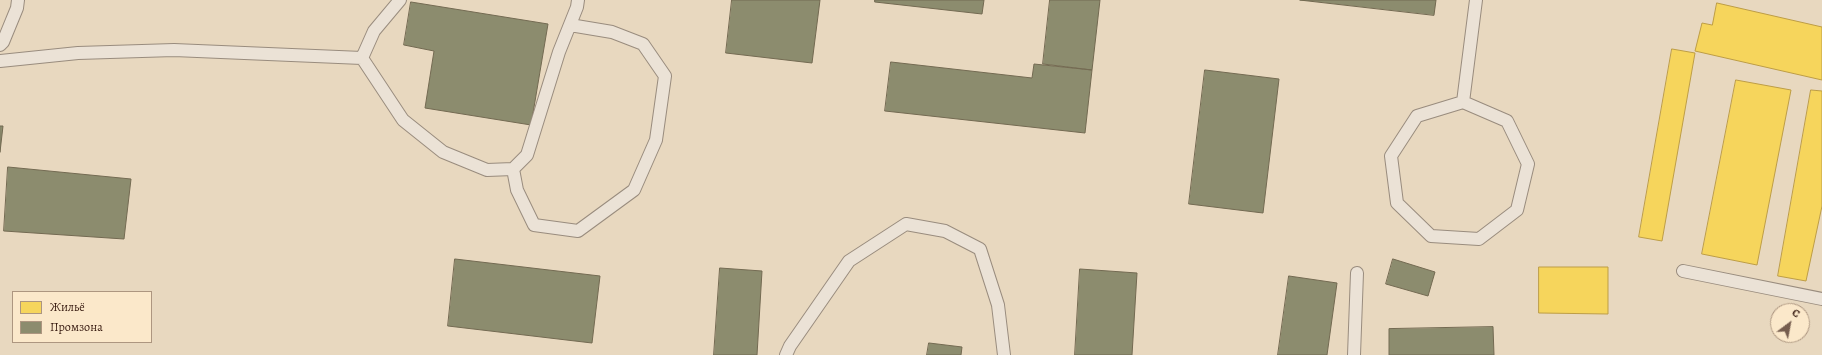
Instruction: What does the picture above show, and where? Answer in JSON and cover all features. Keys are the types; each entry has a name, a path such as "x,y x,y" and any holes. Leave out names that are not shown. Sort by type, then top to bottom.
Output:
{"lane":[{"path":"0,45 3,42 9,28 18,0"},
{"path":"362,58 374,31 400,0"},
{"path":"362,58 403,120 443,152 487,170 513,169 527,155 559,52 578,0"},
{"path":"1463,102 1476,0"},
{"path":"513,169 517,190 534,226 578,231 634,190 656,140 665,76 643,44 612,32 570,25"},
{"path":"0,61 78,53 174,50 362,58"},
{"path":"1463,102 1507,121 1528,164 1517,210 1479,239 1431,236 1397,203 1391,156 1417,116 1463,102"},
{"path":"786,355 790,346 849,261 906,224 945,231 980,249 998,305 1004,355"},
{"path":"1683,271 1822,299"},
{"path":"1354,355 1357,273"}],"building: Жильё":[{"path":"1717,3 1822,27 1822,80 1695,51 1702,23 1712,25"},
{"path":"1672,49 1695,53 1662,241 1639,237"},
{"path":"1736,80 1791,90 1757,265 1702,254"},
{"path":"1811,90 1822,91 1822,206 1806,281 1778,276"},
{"path":"1539,267 1608,267 1608,314 1539,313"}],"building: Промзона":[{"path":"732,0 820,0 812,63 726,53"},
{"path":"875,0 984,0 982,14 875,2"},
{"path":"1050,0 1100,0 1092,70 1043,64"},
{"path":"1300,0 1436,0 1434,15"},
{"path":"411,2 548,24 531,125 425,108 434,51 404,45"},
{"path":"891,62 1032,78 1034,64 1092,70 1085,133 885,111"},
{"path":"1205,70 1279,79 1263,213 1189,204"},
{"path":"0,126 3,126 0,152"},
{"path":"8,167 131,179 124,239 4,231"},
{"path":"455,259 600,276 592,343 448,326"},
{"path":"1393,259 1435,272 1428,296 1386,284"},
{"path":"720,268 762,271 757,355 714,355"},
{"path":"1080,269 1137,273 1132,355 1075,355"},
{"path":"1289,276 1337,283 1327,355 1278,355"},
{"path":"1493,327 1494,355 1389,355 1389,329"},
{"path":"929,343 962,347 961,355 927,355"}]}
